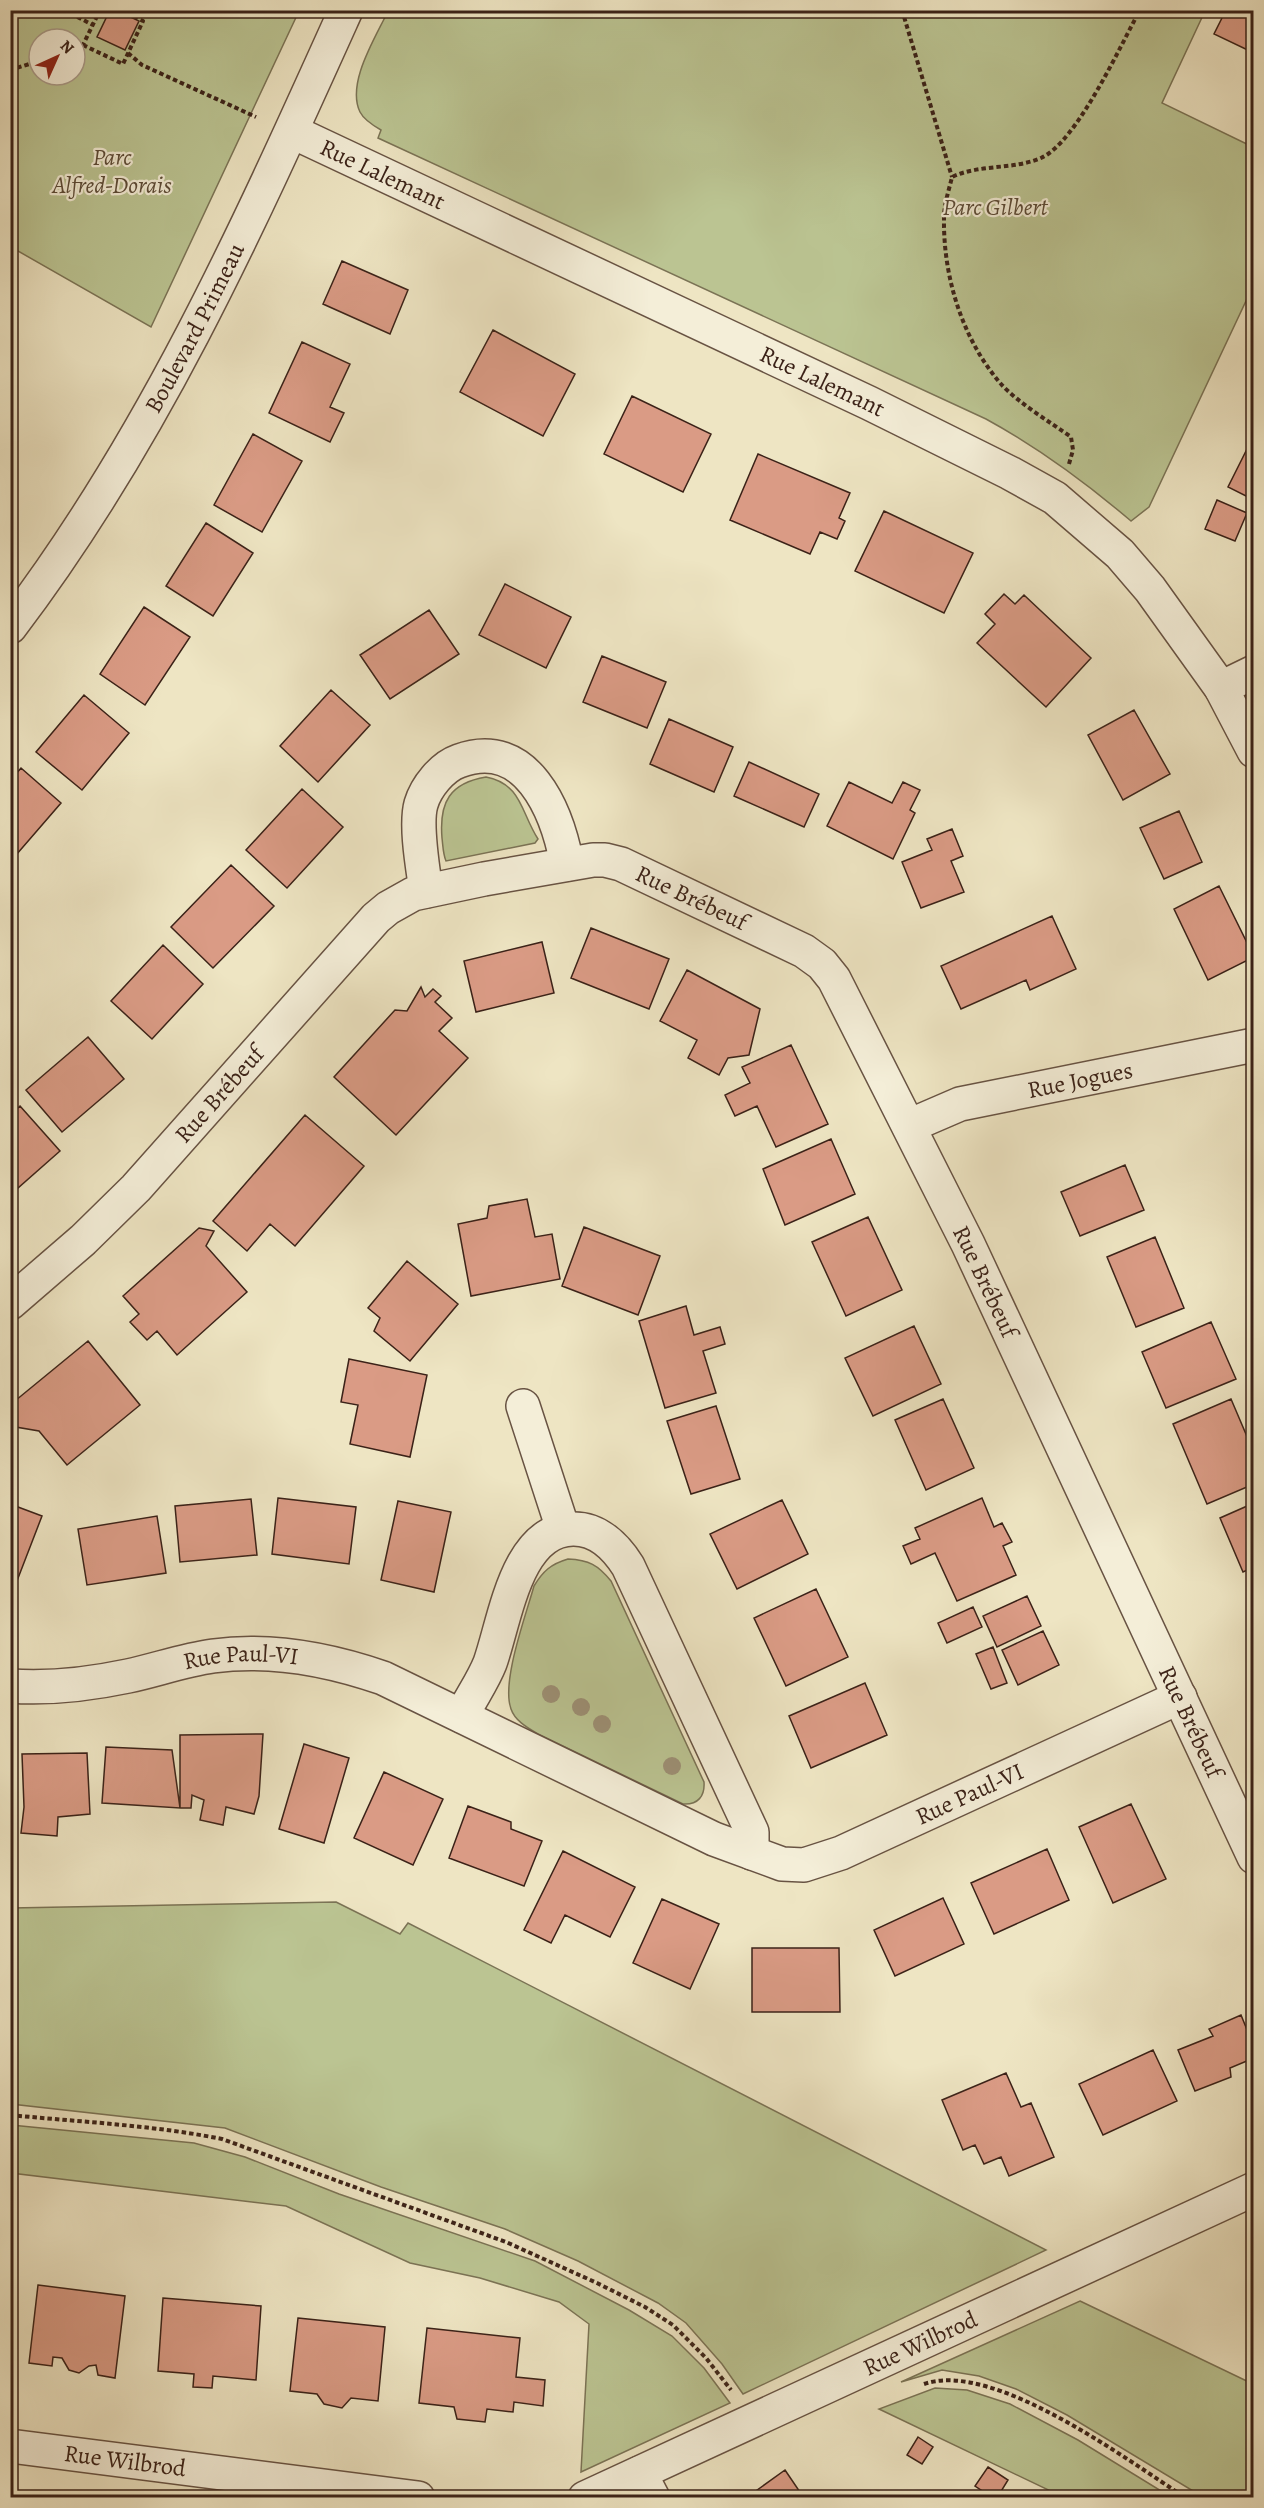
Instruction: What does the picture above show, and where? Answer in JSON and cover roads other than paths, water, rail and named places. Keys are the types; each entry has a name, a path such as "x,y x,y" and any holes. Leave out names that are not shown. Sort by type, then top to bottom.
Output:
{"street":[{"name":"Boulevard Primeau","path":"10,627 100,499 140,434 206,312 293,132 346,10"},
{"name":"Rue Lalemant","path":"293,132 869,404 1010,473 1055,498 1120,554 1150,589 1221,688 1254,751"},
{"path":"1221,688 1254,672"},
{"path":"426,891 421,805 427,791 445,770 453,764 472,758 499,756 514,762 526,772 557,826 567,864"},
{"name":"Rue Brébeuf","path":"10,1303 83,1240 136,1188 376,918 401,899 426,891 567,864 605,860 621,864 804,951 822,964 846,1000 968,1244 1254,1857"},
{"name":"Rue Jogues","path":"909,1125 960,1104 1254,1045"},
{"path":"523,1406 563,1528"},
{"path":"462,1716 489,1666 519,1572 532,1548 549,1533 563,1528 580,1529 600,1537 616,1547 628,1566 752,1832 752,1853"},
{"name":"Rue Paul-VI","path":"10,1686 75,1685 128,1676 211,1656 240,1653 270,1654 339,1663 383,1678 692,1830 782,1864 804,1865 841,1853 1180,1697"},
{"name":"Rue Wilbrod","path":"585,2498 647,2485 1254,2189"},
{"name":"Rue Wilbrod","path":"10,2446 418,2498"}],"park label":[{"name":"Parc Alfred-Dorais","path":"112,171"},
{"name":"Parc Gilbert","path":"995,207"}]}
